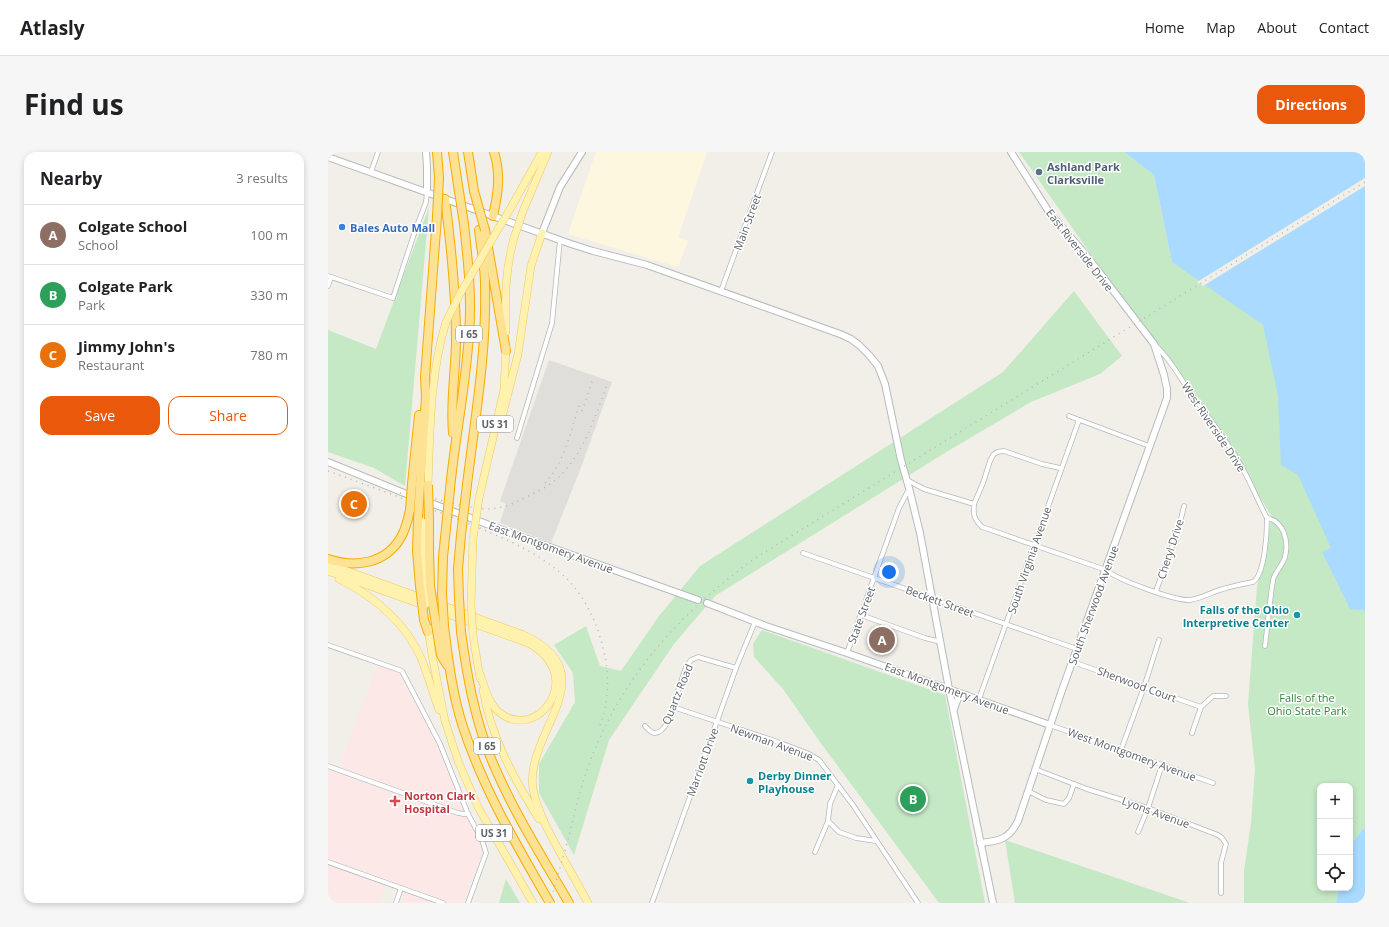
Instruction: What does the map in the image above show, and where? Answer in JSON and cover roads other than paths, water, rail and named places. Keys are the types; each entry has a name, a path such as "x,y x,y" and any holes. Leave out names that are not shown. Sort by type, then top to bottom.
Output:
{"highway":[{"path":"428,632 426,620 425,586 428,552 420,484 421,397 425,377 439,178 437,152"},
{"name":"I 65","path":"453,152 464,224 470,302 469,334 442,556 440,625 462,722 480,773 505,825 550,903"},
{"name":"I 65","path":"468,152 482,230 486,283 483,353 458,569 461,632 472,698 490,755 502,784 569,903"},
{"path":"493,216 499,176 497,160 494,152"},
{"path":"445,199 455,287 456,369 452,418 455,444"},
{"path":"482,230 506,351"},
{"path":"328,559 345,564 363,564 379,558 392,548 401,538 420,484"},
{"path":"425,586 440,625"}],"main road":[{"path":"420,484 433,396 435,366 446,322 460,292 513,204 542,152"},
{"name":"US 31","path":"548,152 523,211 510,253 505,292 506,351 504,390 479,498 473,539 471,604 474,636 485,702 498,742 519,786 553,841 588,903"},
{"path":"485,468 493,450 512,380 518,354 531,266 542,233"},
{"path":"328,564 524,635 539,642 553,654 558,662 562,685 555,713 538,752 532,778 535,798 553,841"},
{"path":"328,572 528,643 542,652 550,662 555,677 555,692 550,705 541,713 530,718 514,719 504,715 494,706 484,687 480,674"},
{"path":"328,572 376,602 389,613 407,635 420,657 440,713 445,721"},
{"name":"US 31","path":"428,632 445,721 458,761 478,807 533,903"}],"street":[{"path":"371,172 378,152"},
{"path":"328,286 330,277 393,298 426,202 426,152"},
{"path":"542,233 560,187 582,152"},
{"name":"Main Street","path":"721,291 772,152"},
{"name":"East Riverside Drive","path":"1011,152 1049,212 1086,255 1154,344"},
{"path":"328,157 560,240 593,251 647,264 721,291 850,339 869,355 878,366 885,384 901,460 920,533 949,689 992,903"},
{"path":"517,438 552,323 560,240"},
{"name":"South Sherwood Avenue","path":"980,843 1002,839 1009,834 1018,821 1050,725 1149,446 1165,408 1167,389 1154,344"},
{"name":"West Riverside Drive","path":"1154,344 1165,354 1191,394 1225,439 1244,471 1267,518 1277,522 1282,529 1286,541 1285,556 1274,577 1265,646"},
{"path":"1069,416 1149,446"},
{"name":"South Virginia Avenue","path":"978,699 1006,625 1060,468 1079,420"},
{"path":"1060,468 1042,464 1004,451 997,452 993,455 974,504 973,514 976,522 982,527 1106,570 1112,575 1156,591 1188,600 1221,589 1256,580 1259,576 1264,556 1267,518"},
{"name":"East Montgomery Avenue","path":"328,462 404,493 516,535 698,600"},
{"path":"907,480 924,489 974,504"},
{"name":"State Street","path":"847,653 899,508 909,488"},
{"name":"Cheryl Drive","path":"1156,591 1179,527 1184,506"},
{"name":"Beckett Street","path":"803,553 1077,650"},
{"name":"East Montgomery Avenue","path":"708,603 755,622 1050,725"},
{"path":"861,615 925,638 941,642"},
{"name":"Marriott Drive","path":"652,903 736,668 755,622"},
{"path":"1121,750 1159,640"},
{"path":"328,645 399,670 403,674 440,744 468,814 482,840 486,853 468,903"},
{"name":"Quartz Road","path":"645,726 652,733 658,733 664,728 673,707 686,667 690,660 698,657 736,668"},
{"name":"Sherwood Court","path":"1073,662 1201,707"},
{"path":"954,711 958,698 966,695"},
{"path":"1192,733 1201,707 1213,696 1226,696"},
{"name":"Newman Avenue","path":"673,707 814,756 825,766 918,903"},
{"name":"West Montgomery Avenue","path":"1050,725 1213,783"},
{"path":"1138,832 1148,808 1162,765"},
{"path":"328,766 458,813 468,814"},
{"name":"Lyons Avenue","path":"1035,769 1074,784 1148,808 1218,835 1226,844 1221,863 1222,892"},
{"path":"1028,791 1046,800 1064,804 1069,798 1074,784"},
{"path":"815,852 828,821 830,804 838,785"},
{"path":"828,821 839,832 856,838 876,841"},
{"path":"328,862 443,903"},
{"path":"396,903 401,888"}],"water":[{"path":"1124,152 1365,152 1365,613 1363,610 1350,609 1322,552 1331,548 1298,475 1281,465 1278,396 1263,325 1172,262 1154,175"},
{"path":"1365,827 1365,903 1336,903 1338,891 1353,891 1353,841"}],"railway":[{"path":"550,903 583,781 608,720 624,692 662,641 708,596 757,557 1365,182"},
{"path":"582,411 593,379"},
{"path":"400,493 487,509 508,505 540,490 559,477 568,468 575,457 588,432 608,382"},
{"path":"545,483 558,465 580,403"},
{"path":"328,471 450,516 506,539 531,552 565,577 578,592 589,610 597,628 603,648 607,668 607,699 599,728"}],"place":[{"name":"Ashland Park Clarksville","path":"1039,172"},
{"name":"Bales Auto Mall","path":"342,227"},
{"name":"Jimmy John's","path":"354,504"},
{"name":"Falls of the Ohio Interpretive Center","path":"1297,615"},
{"name":"Colgate School","path":"882,640"},
{"name":"Derby Dinner Playhouse","path":"750,781"},
{"name":"Colgate Park","path":"913,799"},
{"name":"Norton Clark Hospital","path":"395,801"}],"park label":[{"name":"Falls of the Ohio State Park","path":"1307,703"}]}
